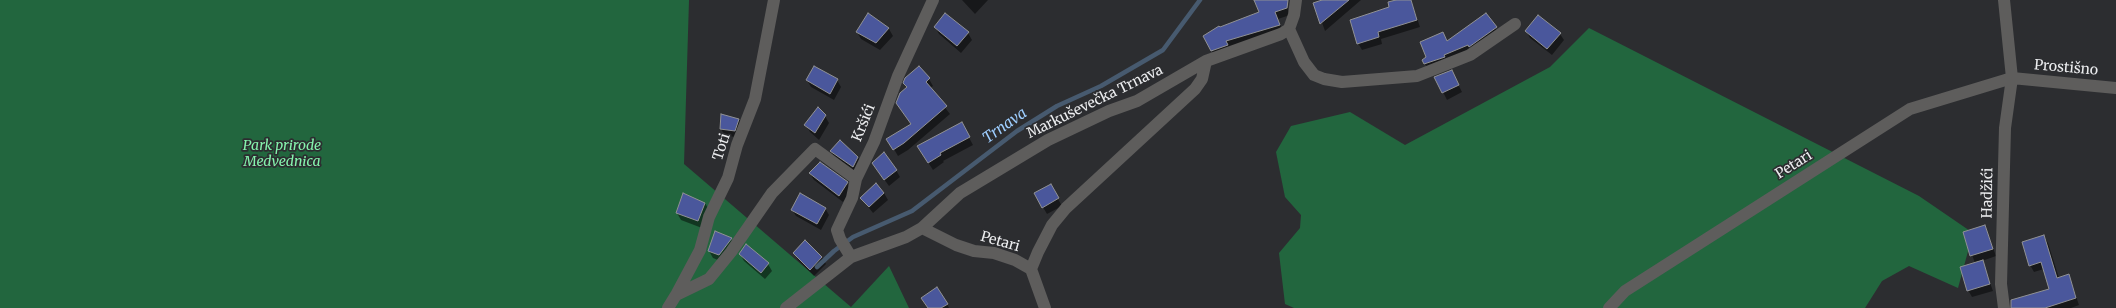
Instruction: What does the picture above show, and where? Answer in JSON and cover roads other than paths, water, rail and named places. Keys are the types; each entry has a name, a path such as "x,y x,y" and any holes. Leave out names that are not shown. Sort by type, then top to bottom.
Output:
{"street":[{"name":"Toti","path":"668,308 700,250 709,217 728,178 737,145 755,99 774,0"},
{"name":"Kršići","path":"846,248 837,230 852,198 856,179 874,142 898,76 934,0"},
{"path":"1296,0 1290,29 1304,62 1314,75 1324,79 1342,82 1417,76 1470,55 1515,24"},
{"name":"Hadžići","path":"2004,0 2012,78 2005,128 2001,284 2004,308"},
{"name":"Markuševečka Trnava","path":"922,228 960,194 1017,158 1109,111 1137,101 1206,61 1281,34 1290,29"},
{"path":"1031,269 1052,225 1066,208 1195,89 1202,79 1206,61"},
{"name":"Prostišno","path":"2012,78 2116,88"},
{"name":"Petari","path":"1609,308 1625,291 1910,108 2012,78"},
{"path":"676,295 709,279 731,252 772,193 815,149 856,179"},
{"path":"786,308 846,248 906,237 922,228"},
{"name":"Petari","path":"922,228 956,245 974,251 994,253 1015,260 1031,269 1045,308"}],"waterway":[{"name":"Trnava","path":"817,267 834,251 853,237 912,211 1017,131 1057,106 1101,86 1163,50 1200,0"}],"park label":[{"name":"Park prirode Medvednica","path":"282,154"}]}
